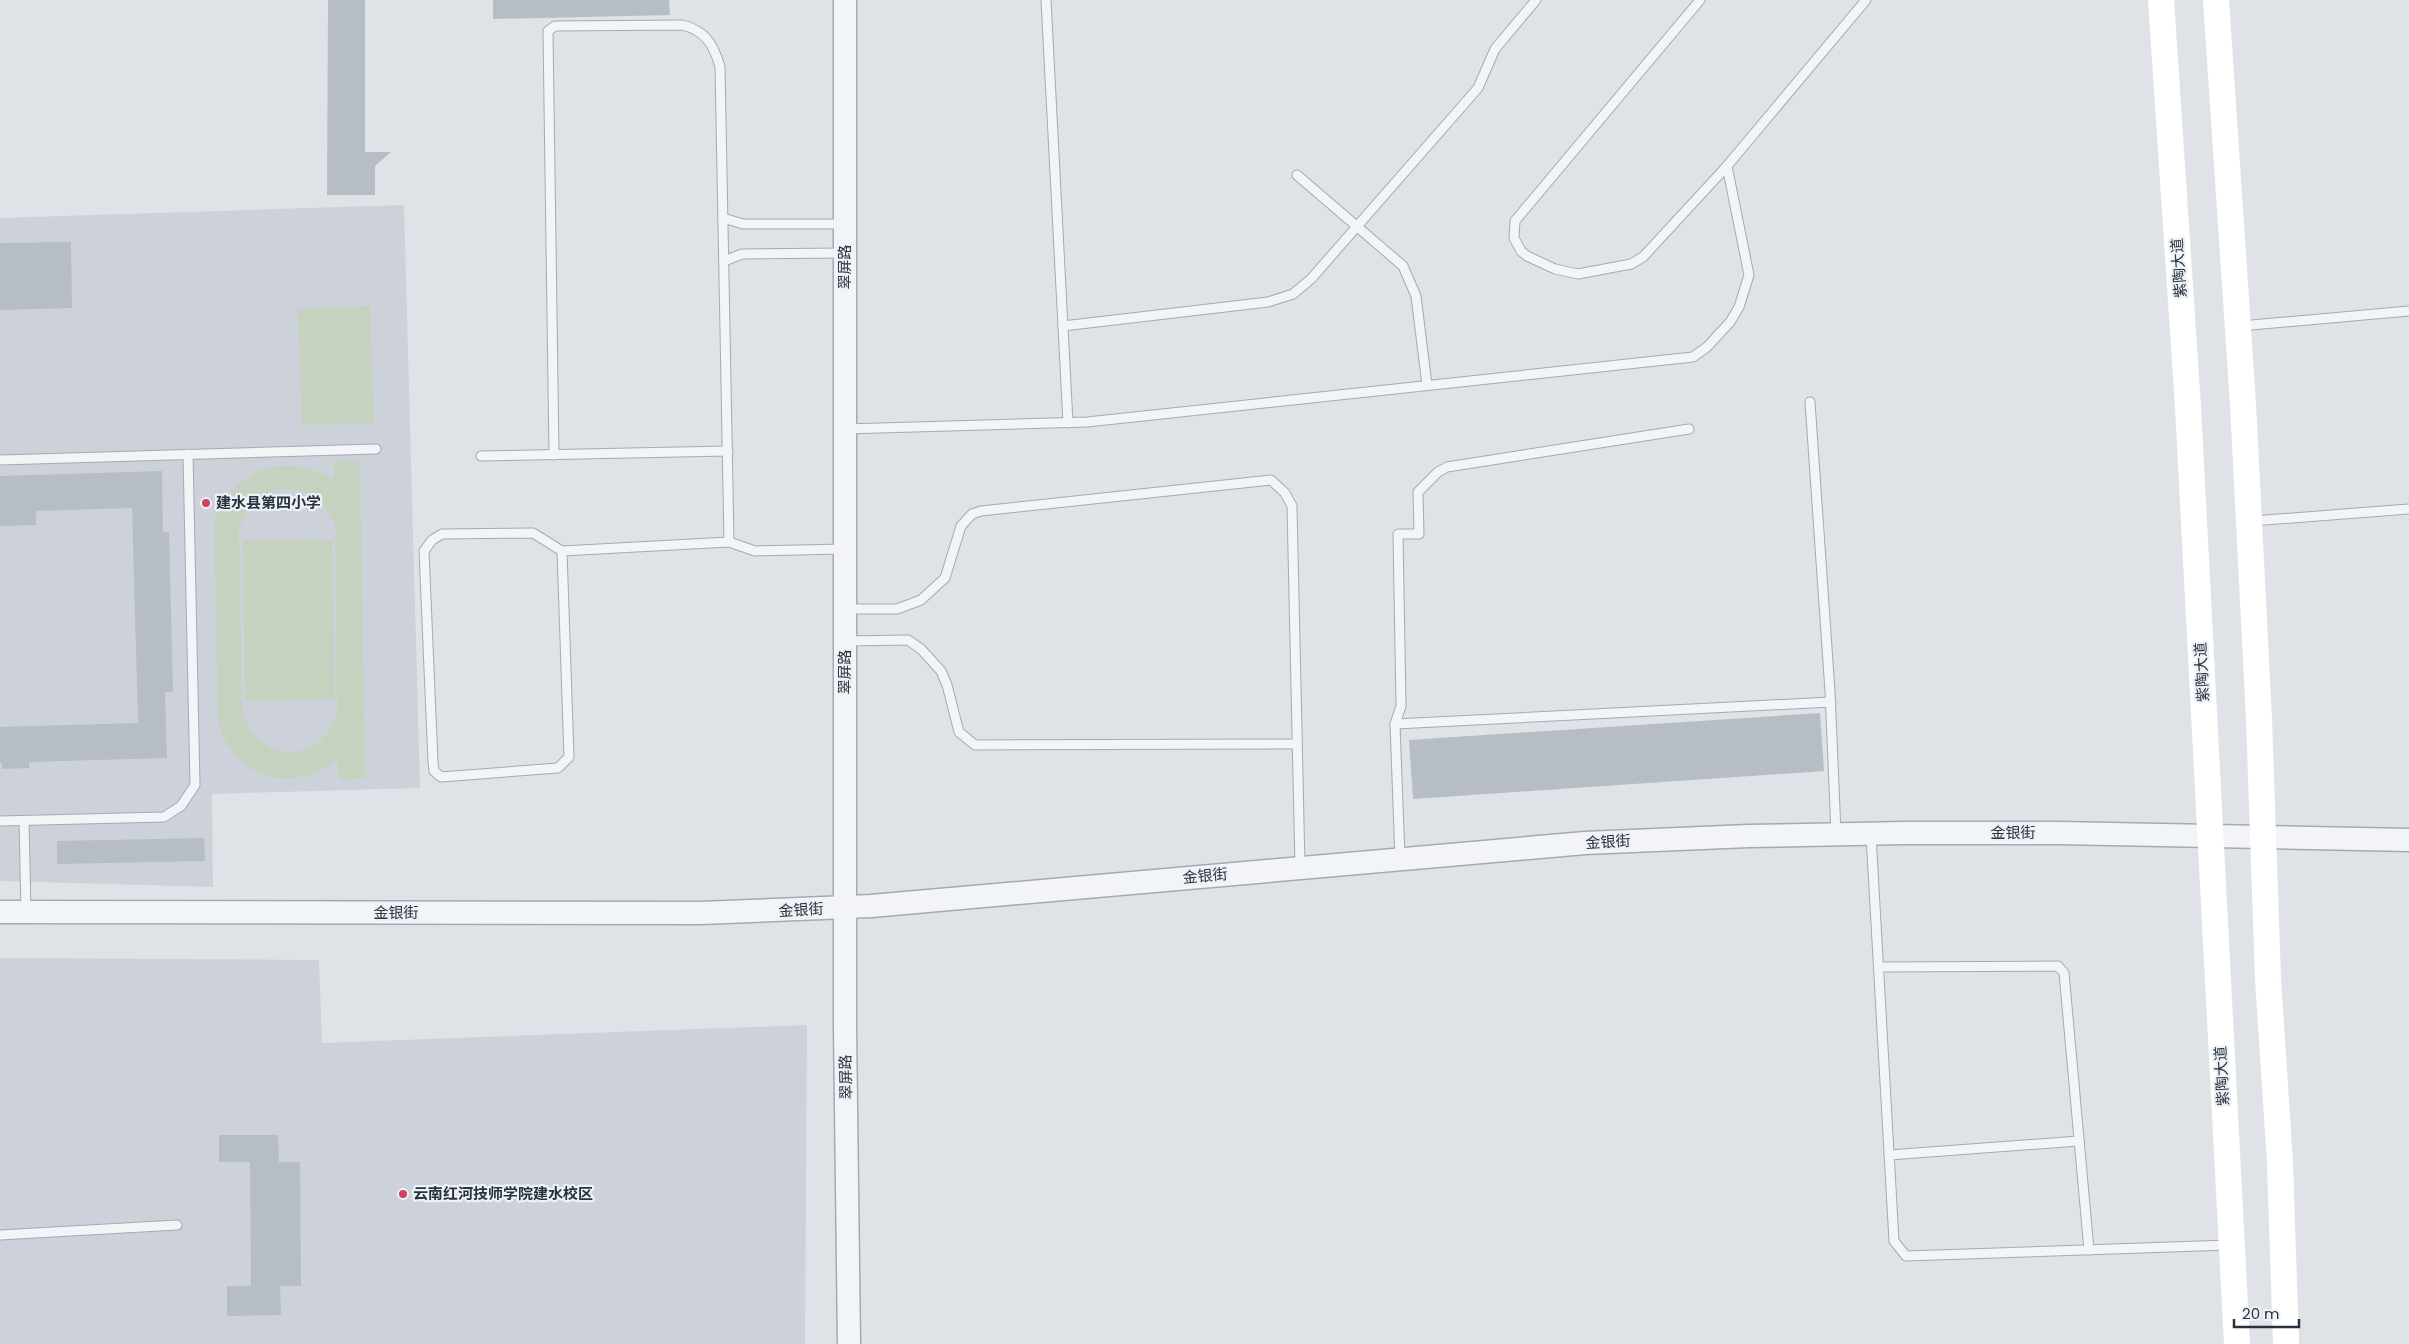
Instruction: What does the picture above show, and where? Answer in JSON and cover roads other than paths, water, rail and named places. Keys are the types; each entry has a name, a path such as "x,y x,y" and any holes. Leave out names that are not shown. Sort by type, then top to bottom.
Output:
{"main road":[{"name":"紫陶大道","path":"2161,0 2188,407 2231,1245 2238,1344"},
{"path":"2216,0 2238,326 2263,837 2268,979 2280,1163 2286,1344"}],"street":[{"name":"翠屏路","path":"845,0 845,907 849,1344"},
{"name":"金银街","path":"0,912 701,913 845,907 1585,843 1836,834 2060,833 2409,840"}],"lane":[{"path":"1046,0 1068,423"},
{"path":"1062,326 1281,299 1302,288 1478,88 1495,49 1536,0"},
{"path":"1700,0 1515,221 1514,238 1517,245 1527,256 1555,269 1578,274 1624,267 1643,256 1727,166 1866,0"},
{"path":"554,455 548,31 555,26 682,24 695,28 704,34 715,50 720,68 728,452 728,542"},
{"path":"845,429 1068,423 1693,356 1707,347 1730,322 1742,300 1749,275 1727,166"},
{"path":"1297,175 1403,266 1409,276 1416,296 1426,385"},
{"path":"723,218 743,224 845,224"},
{"path":"724,261 742,254 845,253"},
{"path":"2238,326 2409,311"},
{"path":"1810,402 1830,702 1836,834"},
{"path":"1400,859 1395,724 1401,706 1398,534 1419,534 1418,492 1424,485 1447,468 1689,429"},
{"path":"0,460 376,449"},
{"path":"480,456 728,452"},
{"path":"0,821 164,817 181,806 195,785 188,454"},
{"path":"845,609 897,609 921,600 945,578 961,526 972,514 981,510 1271,480 1285,493 1292,506 1300,867"},
{"path":"2248,521 2409,508"},
{"path":"562,551 569,757 558,768 442,777 434,771 433,762 424,551 432,540 442,534 533,533 562,551 728,542 755,551 845,549"},
{"path":"845,641 908,640 921,649 941,671 947,684 959,732 975,745 1297,744"},
{"path":"1395,724 1830,702"},
{"path":"24,821 26,912"},
{"path":"1871,834 1894,1241 1906,1256 2231,1245"},
{"path":"1878,967 2058,966 2064,973 2089,1250"},
{"path":"1889,1154 2079,1141"},
{"path":"0,1235 177,1225"}],"place":[{"name":"建水县第四小学","path":"206,503"},
{"name":"云南红河技师学院建水校区","path":"403,1194"}]}
